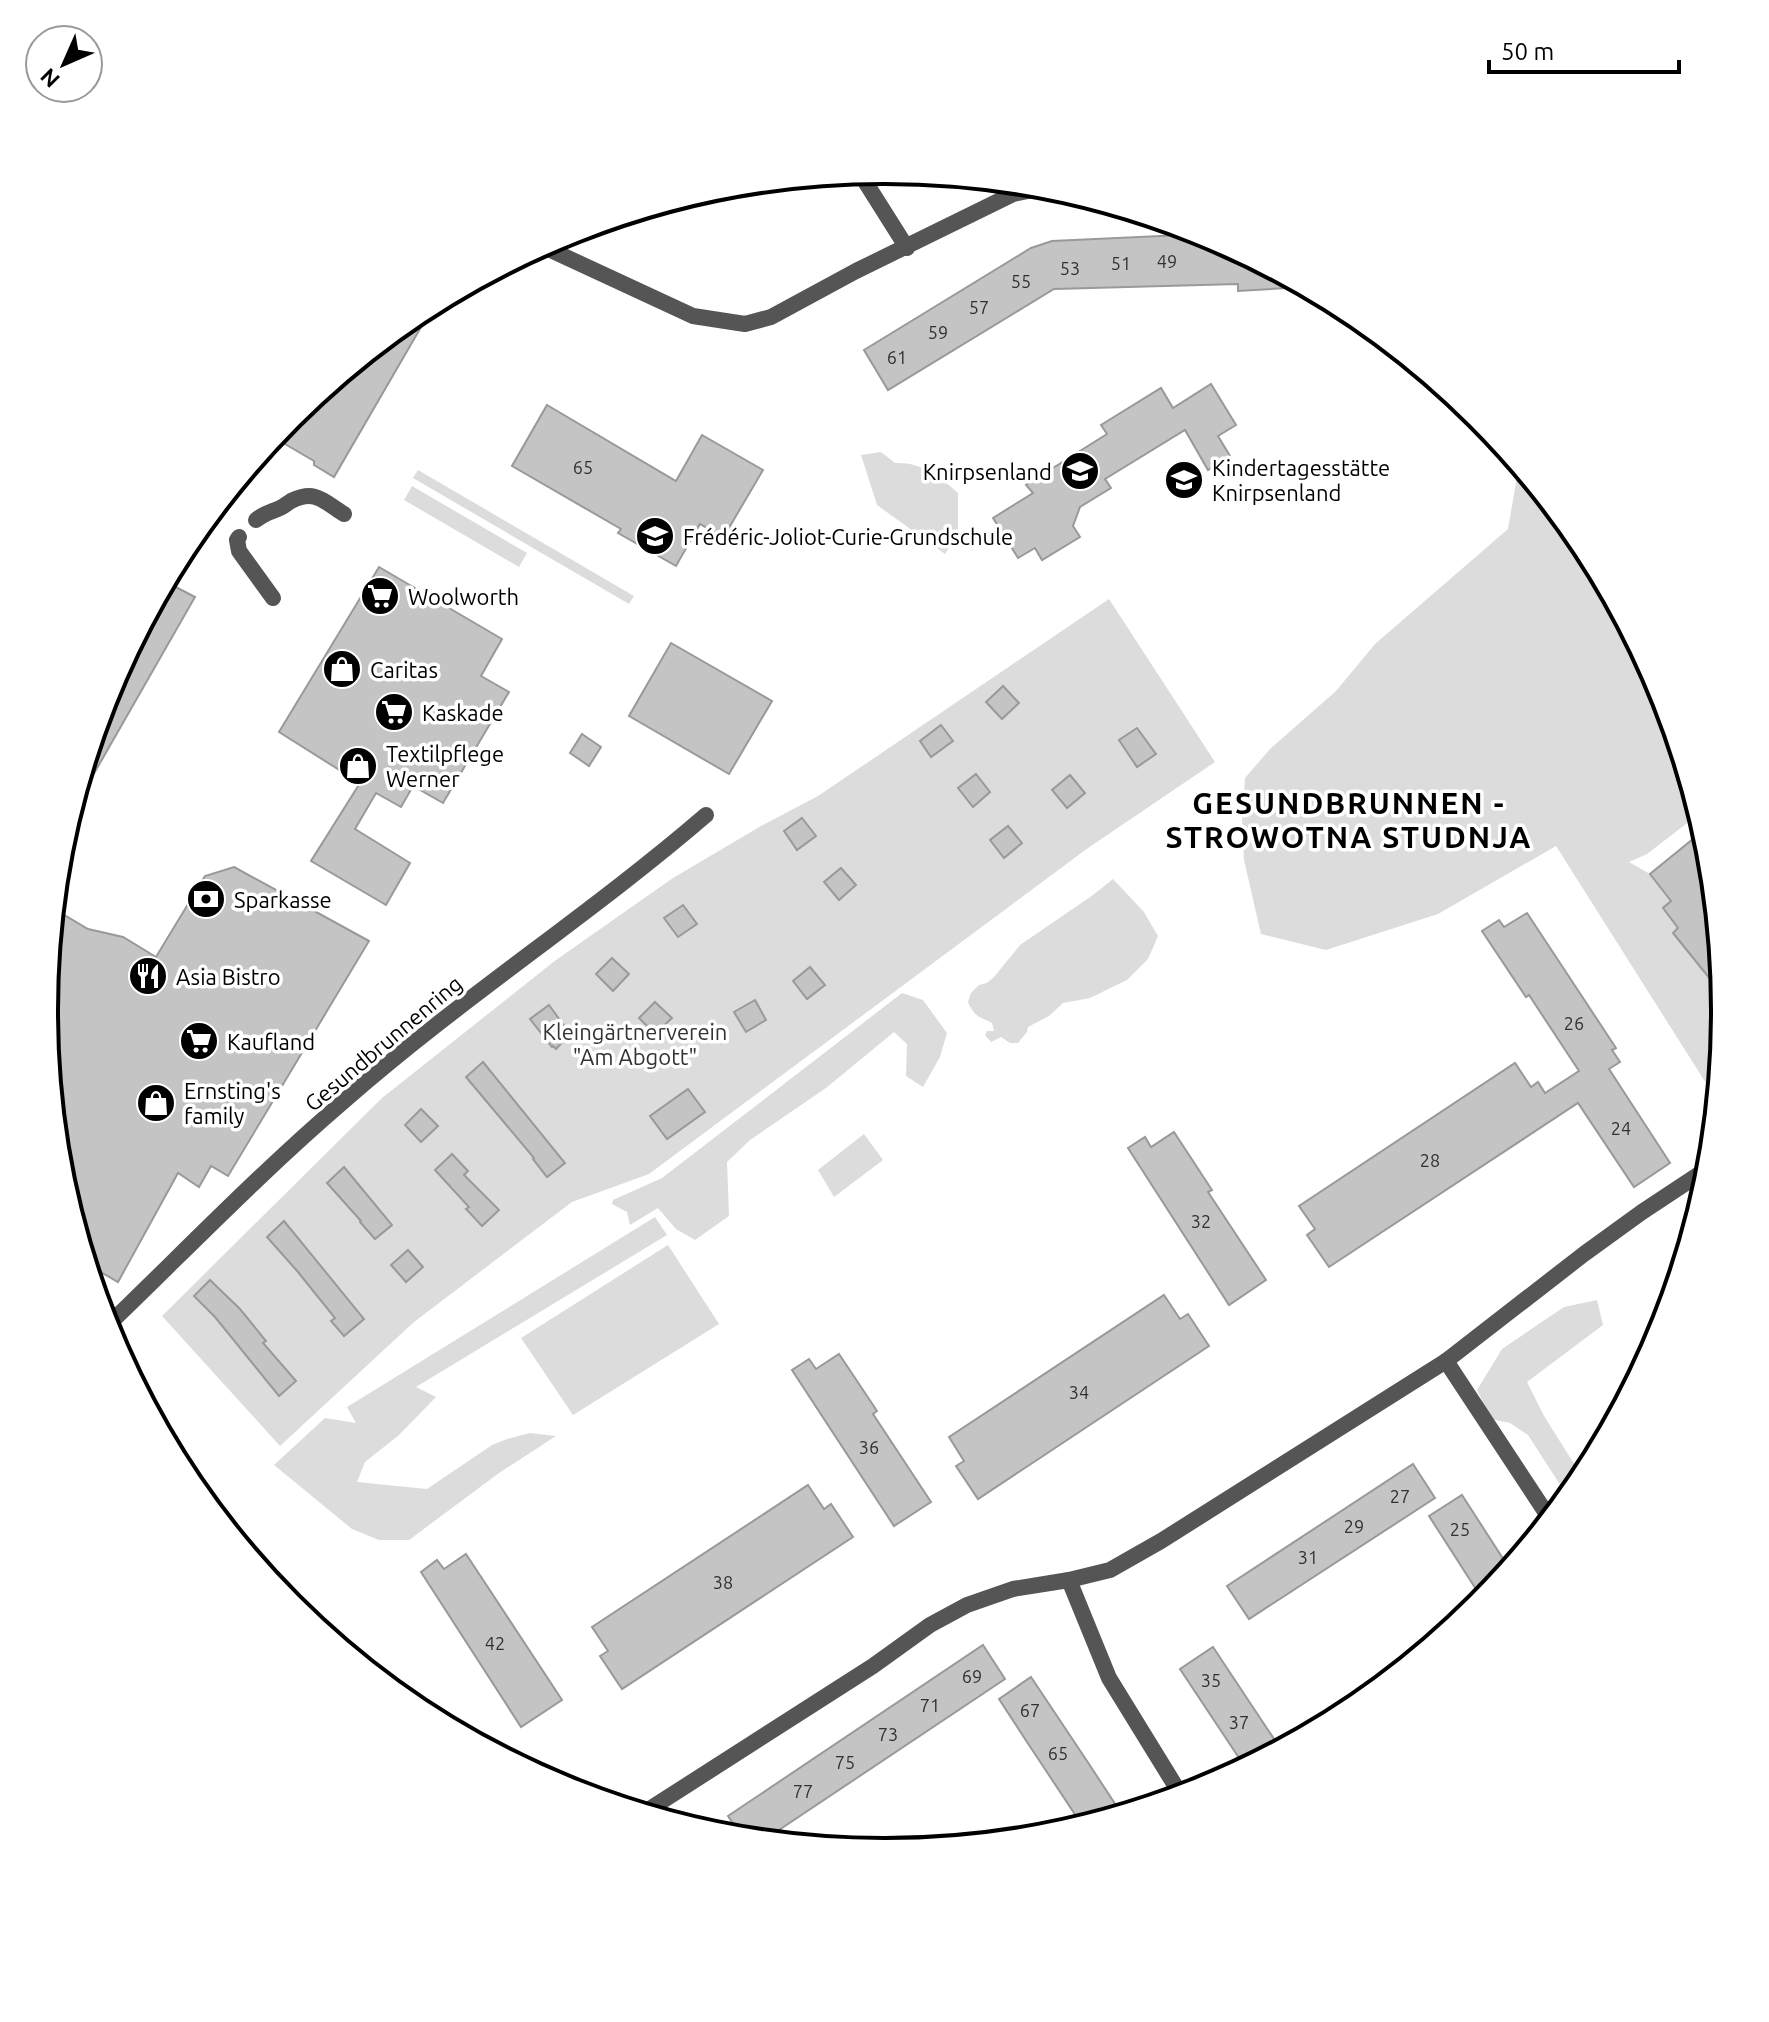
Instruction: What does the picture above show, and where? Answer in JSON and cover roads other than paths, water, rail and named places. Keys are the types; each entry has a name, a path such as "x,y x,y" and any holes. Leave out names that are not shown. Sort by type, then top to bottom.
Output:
{"street":[{"path":"869,185 907,248"},
{"path":"556,253 693,316 745,324 771,317 856,271 1011,195"},
{"path":"273,598 239,551 237,540 263,514 282,508 307,494 344,514"},
{"name":"Gesundbrunnenring","path":"117,1317 343,1101 437,1023 706,815"},
{"path":"656,1805 873,1666 930,1625 967,1605 1013,1589 1110,1570 1161,1541 1446,1361 1595,1246 1694,1178"},
{"path":"1446,1361 1544,1509"},
{"path":"1069,1580 1109,1678 1175,1785"}],"place":[{"name":"Knirpsenland","path":"1080,471"},
{"name":"Kindertagesstätte Knirpsenland","path":"1184,480"},
{"name":"Frédéric-Joliot-Curie-Grundschule","path":"655,536"},
{"name":"Woolworth","path":"380,596"},
{"name":"Caritas","path":"342,669"},
{"name":"Kaskade","path":"394,712"},
{"name":"Textilpflege Werner","path":"358,766"},
{"name":"Sparkasse","path":"206,899"},
{"name":"Asia Bistro","path":"148,976"},
{"name":"Kaufland","path":"199,1041"},
{"name":"Ernsting's family","path":"156,1103"}],"district":[{"name":"GESUNDBRUNNEN - STROWOTNA STUDNJA","path":"1349,820"}],"park label":[{"name":"Kleingärtnerverein \"Am Abgott\"","path":"635,1044"}]}
